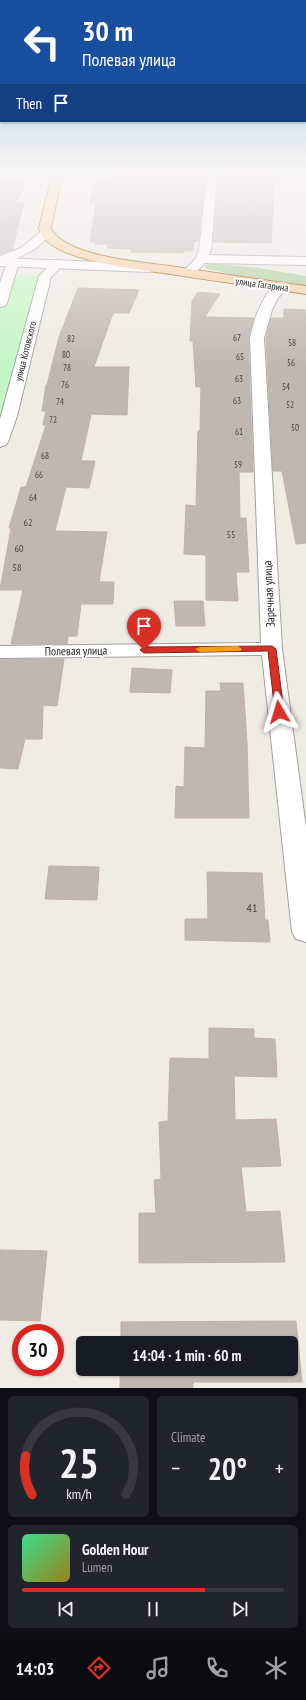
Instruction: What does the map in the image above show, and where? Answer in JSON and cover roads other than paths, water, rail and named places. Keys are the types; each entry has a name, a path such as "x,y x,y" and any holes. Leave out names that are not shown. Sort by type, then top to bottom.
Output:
{"main road":[{"name":"улица Гагарина","path":"54,240 80,253 128,264 306,290"}],"street":[{"path":"0,303 10,262 13,256 28,250 39,240"},
{"path":"188,273 202,259 206,240"},
{"path":"202,259 306,261"},
{"path":"10,262 158,268"},
{"name":"улица Котовского","path":"0,442 4,416 45,276 58,264"},
{"name":"Заречная улица","path":"282,286 264,313 258,326 257,338 272,649 306,932"},
{"name":"Полевая улица","path":"0,652 272,649"}]}
